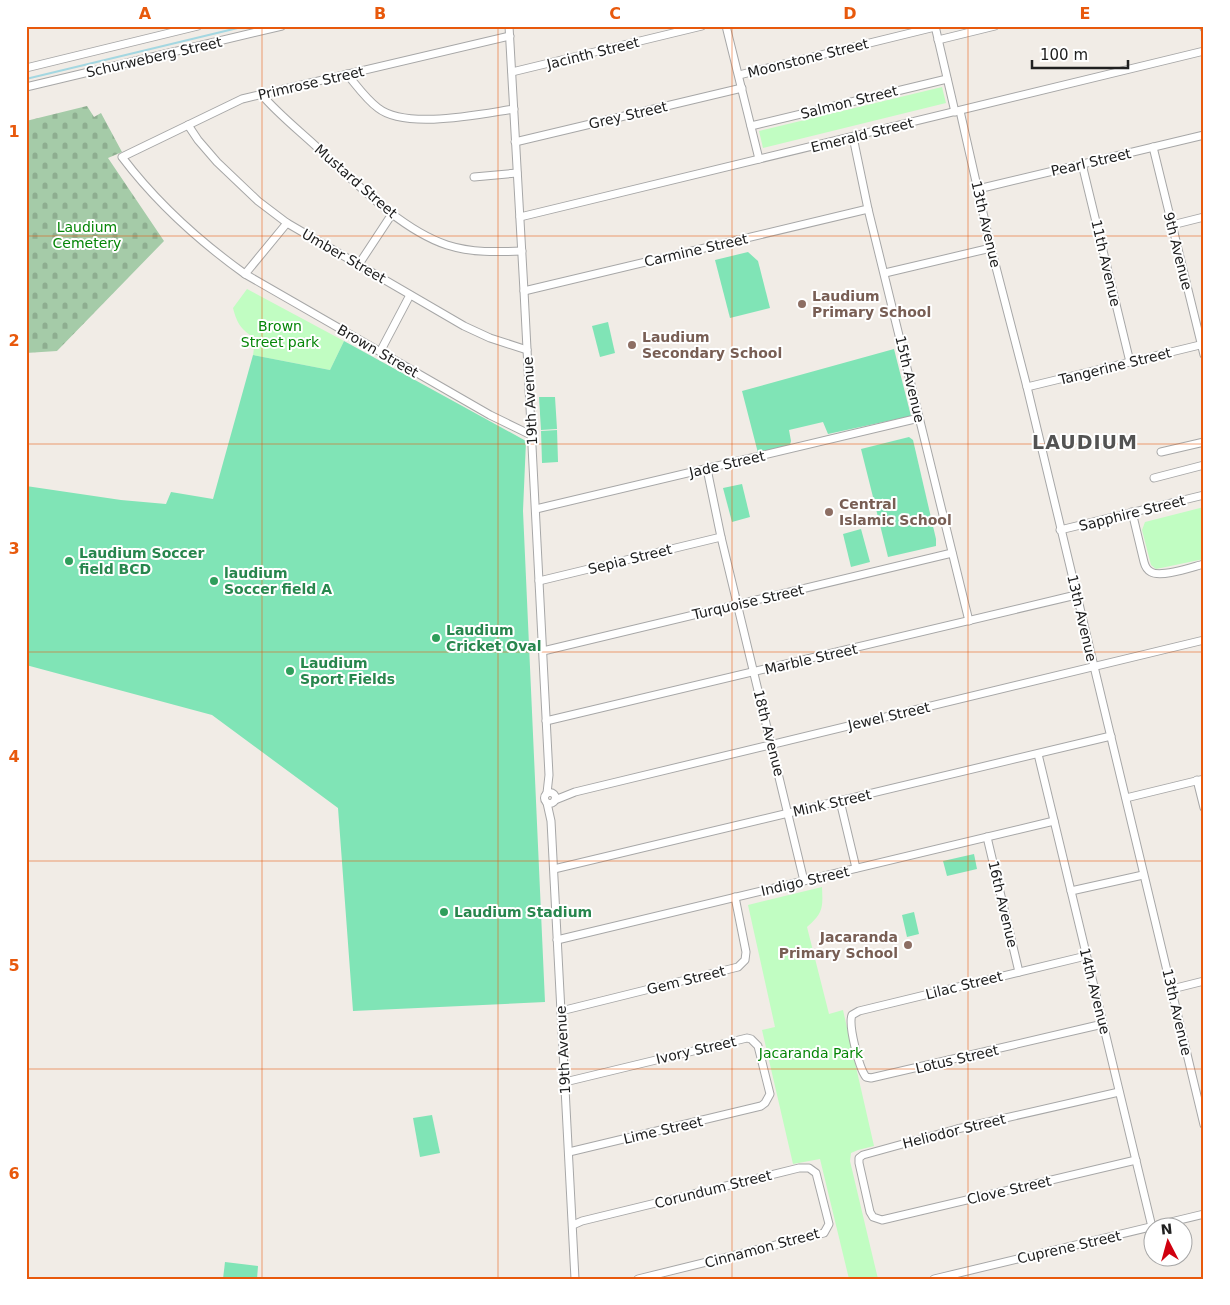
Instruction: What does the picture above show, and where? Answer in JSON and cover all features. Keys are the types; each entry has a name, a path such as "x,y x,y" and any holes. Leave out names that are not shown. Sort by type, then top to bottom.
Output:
{"street":[{"path":"26,68 198,26"},
{"name":"Schurweberg Street","path":"26,87 282,26"},
{"name":"19th Avenue","path":"509,26 528,350 549,776 552,797 551,821 575,1279"},
{"name":"Jacinth Street","path":"512,72 702,26"},
{"path":"726,26 759,159"},
{"path":"938,40 995,26"},
{"name":"Moonstone Street","path":"739,75 935,27"},
{"name":"13th Avenue","path":"935,27 947,79 978,189 991,248 1027,387 1204,1125"},
{"name":"Primrose Street","path":"122,158 228,105 262,94 510,36"},
{"name":"Emerald Street","path":"520,217 1204,51"},
{"path":"347,74 379,109 398,117 428,120 514,110"},
{"name":"Salmon Street","path":"751,126 947,79"},
{"name":"Grey Street","path":"515,142 742,88"},
{"name":"Mustard Street","path":"262,94 392,214 429,237 459,249 490,252 522,251"},
{"name":"Umber Street","path":"188,125 217,162 258,200 287,223 478,333 528,350"},
{"name":"Pearl Street","path":"978,189 1204,135"},
{"name":"15th Avenue","path":"852,137 969,621"},
{"name":"9th Avenue","path":"1153,147 1204,355"},
{"name":"Brown Street","path":"122,158 162,204 217,253 245,274 482,410 531,435"},
{"name":"11th Avenue","path":"1082,164 1130,362"},
{"path":"474,177 517,173"},
{"name":"Carmine Street","path":"524,291 868,209"},
{"path":"359,264 392,214"},
{"path":"1172,225 1204,217"},
{"path":"245,274 287,223"},
{"path":"885,273 991,248"},
{"path":"380,352 410,295"},
{"name":"Tangerine Street","path":"1027,387 1202,345"},
{"name":"Jade Street","path":"536,509 919,418"},
{"path":"1161,452 1204,442"},
{"path":"1154,478 1204,465"},
{"name":"18th Avenue","path":"706,469 804,881"},
{"name":"Sapphire Street","path":"1060,530 1204,495"},
{"path":"1132,512 1144,562 1151,572 1164,573 1204,564"},
{"name":"Sepia Street","path":"539,581 721,537"},
{"name":"Turquoise Street","path":"543,651 952,553"},
{"name":"Marble Street","path":"546,722 1076,595"},
{"name":"Jewel Street","path":"552,797 1204,640"},
{"name":"Mink Street","path":"554,869 1111,736"},
{"name":"14th Avenue","path":"1038,754 1150,1218"},
{"path":"1126,798 1200,780 1204,808"},
{"path":"840,801 856,868"},
{"name":"Indigo Street","path":"557,940 1054,821"},
{"name":"16th Avenue","path":"987,837 1019,972"},
{"path":"1071,891 1143,875"},
{"name":"Gem Street","path":"561,1011 738,967 745,960 746,952 735,897"},
{"name":"Lilac Street","path":"850,1023 852,1015 859,1011 1086,956"},
{"path":"1172,988 1204,981"},
{"name":"Lotus Street","path":"850,1023 862,1069 866,1077 871,1078 1103,1024"},
{"name":"Ivory Street","path":"565,1082 747,1038 758,1046 770,1094 766,1103 757,1107"},
{"name":"Heliodor Street","path":"882,1220 873,1217 870,1212 859,1163 859,1158 863,1155 957,1129 1119,1092"},
{"name":"Lime Street","path":"569,1152 757,1107"},
{"name":"Clove Street","path":"882,1220 1136,1160"},
{"name":"Corundum Street","path":"572,1223 805,1167 816,1173 823,1200"},
{"name":"Cinnamon Street","path":"638,1279 820,1235 824,1233 829,1224 823,1200"},
{"name":"Cuprene Street","path":"1188,1218 1204,1214"},
{"name":"Cuprene Street","path":"934,1279 1142,1229"}],"green space":[{"path":"942,87 946,103 763,148 759,131"},
{"name":"Laudium Cemetery","path":"87,106 94,117 101,113 122,152 108,158 164,241 57,351 26,353 26,121"},
{"path":"748,252 758,261 770,308 730,318 715,260"},
{"name":"Brown Street park","path":"247,289 344,341 330,370 253,355 253,339 239,324 233,308"},
{"path":"608,322 615,353 600,357 592,326"},
{"name":"Laudium Sport Fields","path":"344,341 526,441 523,511 545,1002 353,1011 338,808 212,715 26,665 26,486 121,500 166,504 171,492 213,499 253,355 330,370"},
{"path":"894,349 911,416 828,434 823,422 789,430 790,445 758,453 742,391"},
{"path":"539,397 555,397 557,429 541,430"},
{"path":"557,430 558,462 542,463 541,431"},
{"path":"909,437 913,440 936,546 888,557 861,449"},
{"path":"742,484 750,517 732,522 723,488"},
{"path":"1204,507 1204,559 1156,569 1151,565 1142,530 1145,522"},
{"path":"861,529 870,562 851,567 843,534"},
{"path":"974,854 977,869 947,876 943,861"},
{"name":"Jacaranda Park","path":"822,887 821,910 807,927 829,1014 843,1010 874,1146 851,1153 850,1161 878,1279 849,1279 820,1159 793,1164 762,1030 775,1027 748,905"},
{"path":"914,912 919,934 907,937 902,915"},
{"path":"432,1115 440,1153 420,1157 413,1118"},
{"path":"225,1262 258,1266 257,1279 223,1279"}],"waterway":[{"path":"26,79 246,26"}],"place":[{"name":"Laudium Primary School","path":"802,304"},
{"name":"Laudium Secondary School","path":"632,345"},
{"name":"Central Islamic School","path":"829,512"},
{"name":"Laudium Soccer field BCD","path":"69,561"},
{"name":"laudium Soccer field A","path":"214,581"},
{"name":"Laudium Cricket Oval","path":"436,638"},
{"name":"Laudium Sport Fields","path":"290,671"},
{"name":"Laudium Stadium","path":"444,912"},
{"name":"Jacaranda Primary School","path":"908,945"}],"district":[{"name":"LAUDIUM","path":"1085,442"}]}
